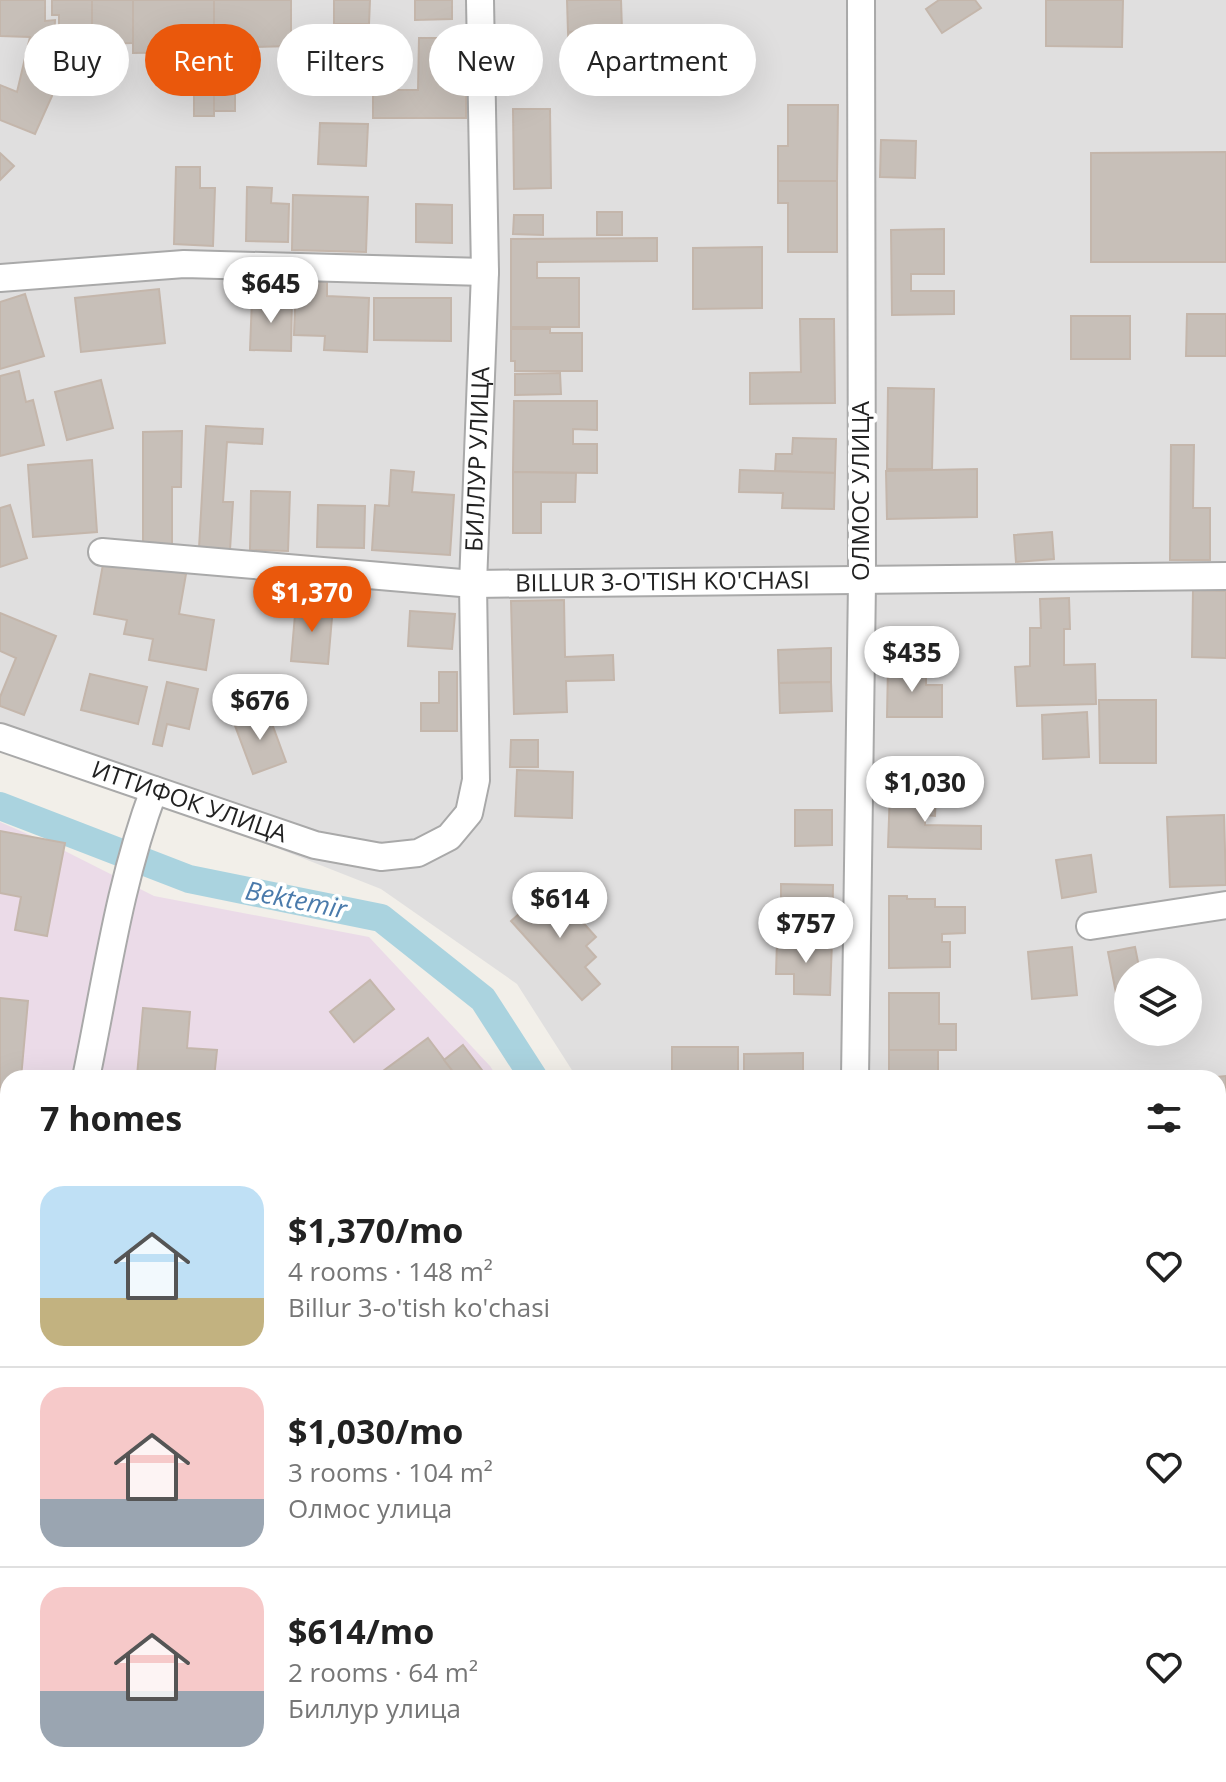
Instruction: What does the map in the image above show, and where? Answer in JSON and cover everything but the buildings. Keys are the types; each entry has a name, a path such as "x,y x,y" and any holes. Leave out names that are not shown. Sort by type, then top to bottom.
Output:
{"street":[{"name":"БИЛЛУР УЛИЦА","path":"381,857 418,853 449,837 469,813 476,780 473,584 485,272 480,0"},
{"name":"ОЛМОС УЛИЦА","path":"855,1070 862,582 861,0"},
{"path":"0,278 184,264 485,272"},
{"name":"BILLUR 3-O'TISH KO'CHASI","path":"102,552 473,584 1226,576"},
{"name":"ИТТИФОК УЛИЦА","path":"0,737 315,845 381,857"},
{"path":"88,1070 126,878 154,790"},
{"path":"1090,926 1226,905"}],"shaded area":[{"path":"0,0 1226,0 1226,1070 572,1070 517,984 381,889 0,739"},
{"path":"0,822 154,896 369,937 493,1070 0,1070"}],"waterway":[{"name":"Bektemir","path":"0,806 189,879 381,918 483,999 529,1070"}]}
